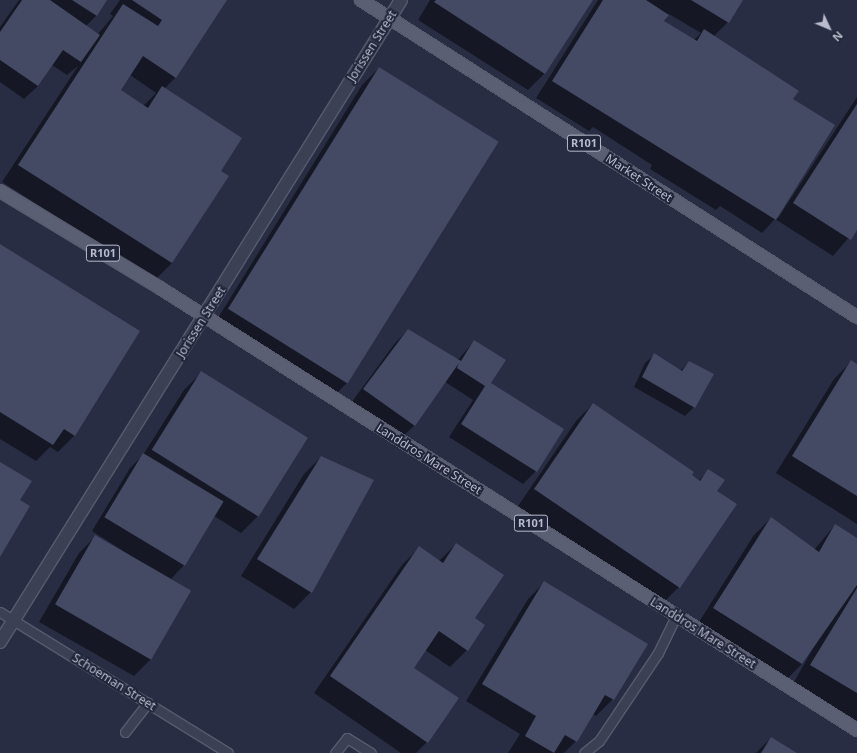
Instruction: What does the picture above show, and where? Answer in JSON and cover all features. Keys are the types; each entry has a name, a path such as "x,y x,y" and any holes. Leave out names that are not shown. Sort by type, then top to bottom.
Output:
{"main road":[{"name":"Market Street","path":"362,0 857,317"},
{"name":"Landdros Mare Street","path":"0,191 204,317 857,730"}],"street":[{"name":"Jorissen Street","path":"0,642 401,0"}],"lane":[{"name":"Schoeman Street","path":"0,612 228,753"},
{"path":"584,753 599,741 658,653 676,616"},
{"path":"125,732 148,703"},
{"path":"335,753 347,738 372,753"}],"building":[{"path":"22,0 50,0 100,35 81,62 63,50 38,86 0,60 0,32"},
{"path":"72,0 107,0 97,16"},
{"path":"132,0 227,0 176,78 143,56 121,90 148,108 162,86 242,138 221,171 229,176 172,263 18,165 123,4 158,26 162,20"},
{"path":"436,0 593,0 545,74 434,2"},
{"path":"603,0 646,0 669,15 664,21 697,41 704,29 799,91 793,99 835,125 776,220 552,81"},
{"path":"691,0 743,0 729,23"},
{"path":"379,67 499,142 348,383 228,309"},
{"path":"857,104 857,230 851,240 793,203"},
{"path":"0,244 140,331 75,436 64,429 53,445 0,412"},
{"path":"408,329 461,361 474,340 506,360 491,383 564,429 537,472 461,424 485,386 457,368 459,363 415,426 363,389"},
{"path":"654,353 682,371 689,361 714,374 695,408 642,377"},
{"path":"851,360 857,364 857,496 792,456"},
{"path":"201,371 308,438 259,517 152,450"},
{"path":"593,403 694,472 692,475 700,481 708,469 725,480 717,491 737,504 680,588 534,489"},
{"path":"143,453 224,501 185,566 104,517"},
{"path":"321,456 374,480 312,593 257,559"},
{"path":"0,462 32,481 20,500 30,506 0,557"},
{"path":"771,517 819,552 835,524 857,538 857,585 802,664 713,608"},
{"path":"95,535 191,590 151,660 55,604"},
{"path":"456,543 504,575 475,618 485,625 468,651 439,631 414,668 459,698 428,743 330,676 419,546 443,563"},
{"path":"544,581 648,644 614,700 605,695 577,742 565,735 554,753 525,736 536,716 482,684"},
{"path":"857,588 857,693 810,665"},
{"path":"771,737 797,753 761,753"}]}
